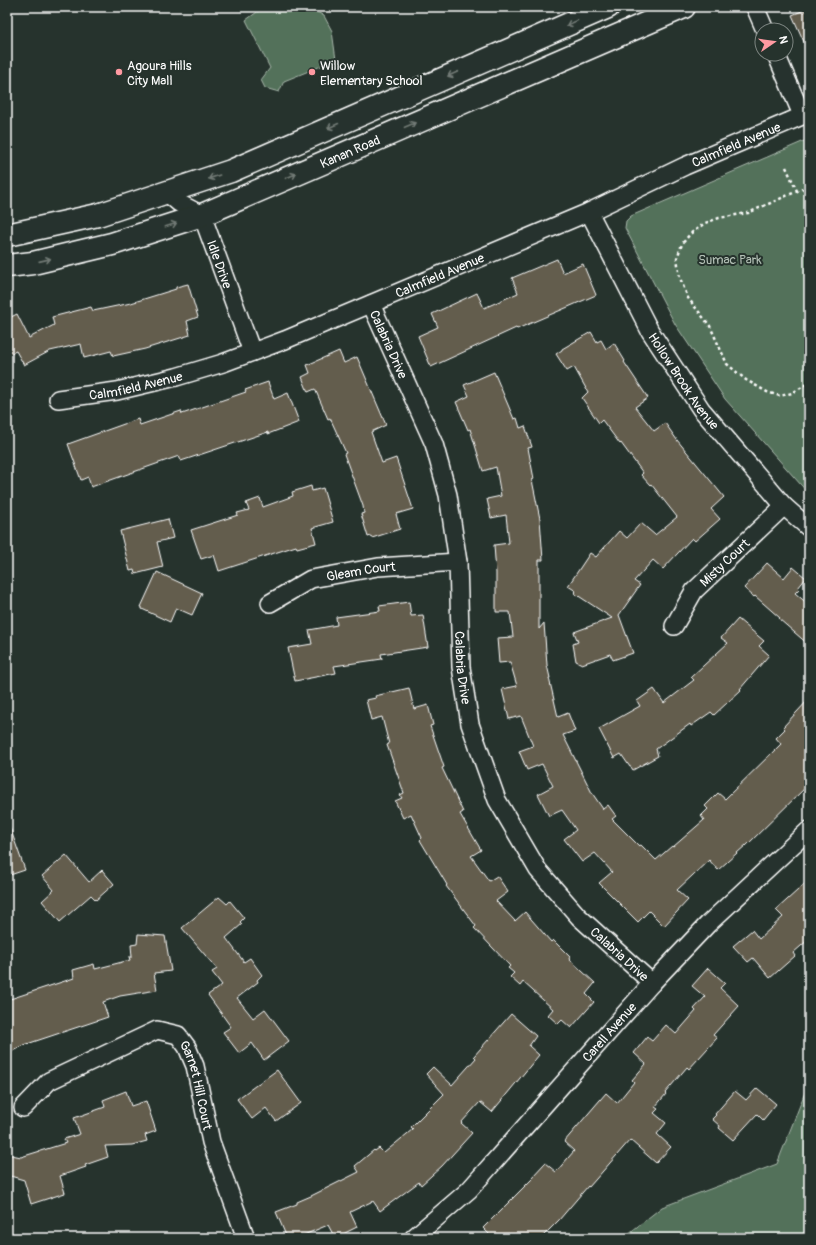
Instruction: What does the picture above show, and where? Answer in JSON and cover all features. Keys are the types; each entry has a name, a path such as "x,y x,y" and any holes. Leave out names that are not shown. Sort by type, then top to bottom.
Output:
{"main road":[{"path":"7,235 98,216 231,171 608,7"},
{"name":"Kanan Road","path":"7,266 33,263 112,244 202,215 684,7"}],"street":[{"path":"755,7 762,22"},
{"path":"780,62 806,114"},
{"name":"Calmfield Avenue","path":"58,399 117,391 176,377 223,363 252,352 371,304 589,212 685,166 806,114"},
{"path":"167,193 179,203 202,215"},
{"name":"Hollow Brook Avenue","path":"589,212 650,330 701,409 784,506 809,528"},
{"name":"Idle Drive","path":"202,215 252,352"},
{"name":"Calabria Drive","path":"371,304 434,444 448,495 458,562 461,667 470,724 497,800 538,870 579,917 652,983"},
{"name":"Misty Court","path":"674,626 694,591 784,506"},
{"name":"Gleam Court","path":"270,603 311,579 378,567 458,562"},
{"name":"Carell Avenue","path":"413,1238 469,1190 652,983 708,924 809,830"},
{"name":"Garnet Hill Court","path":"24,1108 49,1081 157,1030 178,1035 187,1047 195,1066 211,1142 246,1238"}],"path":[{"path":"786,167 797,191"},
{"path":"809,193 802,189 748,213 719,218 705,223 690,234 682,244 677,258 680,278 688,298 710,326 727,364 746,380 767,392 780,396 792,393 809,383"}],"green space":[{"path":"264,7 309,7 324,16 332,31 336,60 284,81 279,92 265,88 261,80 270,68 246,20"},
{"name":"Sumac Park","path":"809,139 809,494 725,399 675,324 625,228 626,221 631,216"},
{"path":"809,1082 809,1238 623,1238 662,1207 777,1164"}],"building":[{"path":"809,8 809,53 792,15"},
{"path":"557,259 563,273 583,264 596,295 517,329 516,328 431,367 418,336 438,327 432,314 477,293 484,308 518,293 512,278"},
{"path":"188,284 198,317 187,321 190,335 145,349 113,356 111,351 84,358 81,344 50,351 24,365 16,351 7,355 7,319 17,314 29,338 54,325 52,317 91,307 93,311 131,303"},
{"path":"591,332 597,342 601,340 606,349 614,343 625,361 624,362 648,398 635,407 654,431 665,423 677,440 724,497 711,509 720,519 695,541 692,538 663,569 653,560 634,581 640,585 619,615 633,653 613,660 610,654 582,664 576,661 573,644 578,642 574,632 612,618 574,593 576,591 568,586 590,553 596,557 619,531 627,538 641,523 655,535 677,517 651,484 650,485 641,475 643,473 602,420 599,423 582,398 588,392 574,367 567,371 556,354"},
{"path":"339,351 344,363 357,357 386,425 371,432 382,463 396,458 413,509 396,514 400,529 372,538 371,536 368,537 361,514 364,513 363,506 344,454 346,453 330,418 328,419 315,389 308,392 302,377 310,373 307,365"},
{"path":"494,372 514,419 517,418 520,428 525,426 532,447 528,448 534,479 532,480 540,519 543,560 539,560 539,629 544,623 547,665 558,717 568,713 575,731 563,735 592,793 603,809 608,805 616,816 612,819 639,846 641,845 656,860 704,820 701,816 708,809 705,806 718,793 725,799 781,744 776,738 785,729 783,727 809,699 809,784 746,846 718,870 709,860 677,890 688,900 664,926 649,911 638,922 599,883 612,872 595,853 582,862 564,839 576,830 562,810 549,816 538,794 553,786 542,764 527,770 519,751 533,746 521,716 509,719 502,689 517,686 510,662 499,663 497,638 513,637 510,612 496,612 494,545 509,543 506,515 491,518 487,499 501,496 496,467 483,471 470,429 468,430 456,402 469,396 464,385"},
{"path":"268,382 274,399 288,393 299,422 268,434 268,432 181,461 179,456 91,487 88,477 81,480 68,444 138,419 140,425 181,411 182,414 246,392 245,390"},
{"path":"311,486 312,491 323,488 333,522 312,528 316,543 297,548 296,546 219,571 214,555 201,559 191,530 249,510 246,503 260,498 263,507 293,496 292,492"},
{"path":"168,519 173,538 157,542 163,567 135,574 134,570 130,571 120,531"},
{"path":"767,563 784,578 793,567 806,578 795,593 809,605 809,645 755,596 754,597 744,588"},
{"path":"157,572 202,593 192,615 176,608 170,622 142,609 141,607"},
{"path":"409,602 411,616 423,615 428,647 381,654 382,659 334,666 336,673 295,681 288,648 312,644 309,630 337,625 336,617 380,611 379,606"},
{"path":"738,619 764,641 759,646 769,655 740,689 741,690 714,715 711,712 691,726 690,724 656,749 658,756 633,770 621,754 614,758 599,729 640,706 637,701 654,689 664,703 694,680 691,677 728,643 721,638"},
{"path":"409,688 414,709 428,705 433,725 430,726 444,767 442,768 463,812 460,814 481,850 471,856 489,881 497,876 508,892 496,901 515,921 525,912 551,942 553,940 570,957 569,959 595,983 586,994 594,1002 571,1028 562,1020 558,1024 548,1015 553,1009 523,982 520,986 510,977 514,973 508,968 510,966 474,928 476,926 446,886 447,885 420,840 422,838 411,814 403,818 395,801 402,798 400,795 404,793 387,745 389,744 382,717 371,720 366,700 376,698 375,696"},
{"path":"9,825 25,870 7,876 7,826"},
{"path":"66,855 89,882 102,870 114,884 96,900 91,895 60,922 42,901 54,890 42,876"},
{"path":"809,880 809,939 793,953 795,956 770,978 753,958 748,962 733,946 752,930 759,939 783,917 776,910"},
{"path":"219,897 227,904 230,901 244,918 240,922 242,924 226,938 244,962 250,958 262,975 257,980 258,982 237,998 253,1018 265,1009 289,1041 264,1060 252,1043 239,1053 223,1032 231,1027 208,995 222,985 212,972 217,969 182,928"},
{"path":"138,934 165,936 171,971 154,973 157,990 120,996 103,1002 108,1017 24,1045 7,1054 7,1000 74,978 73,970 94,964 95,969 130,960 129,957 132,957 131,945 137,944"},
{"path":"708,968 725,983 720,988 739,1006 713,1035 717,1038 689,1069 687,1067 655,1107 658,1109 654,1113 666,1123 657,1134 671,1147 656,1163 630,1140 589,1187 588,1186 559,1220 541,1238 493,1238 483,1228 533,1178 532,1177 545,1163 556,1172 574,1151 564,1142 606,1093 617,1103 634,1082 632,1080 646,1064 634,1053 647,1037 652,1041 666,1025 676,1034 696,1011 694,1009 705,997 692,986"},
{"path":"511,1014 536,1036 529,1046 539,1055 492,1112 480,1102 461,1123 472,1133 442,1166 421,1185 419,1182 380,1211 373,1201 350,1212 357,1227 335,1238 328,1225 304,1235 305,1238 287,1238 276,1212 297,1204 297,1202 359,1172 355,1166 374,1150 375,1151 379,1148 384,1153 413,1129 411,1127 444,1094 426,1074 433,1067 452,1085 476,1058 474,1056"},
{"path":"277,1070 301,1103 276,1121 266,1108 252,1119 237,1099"},
{"path":"757,1088 776,1104 763,1120 757,1114 733,1140 719,1128 720,1126 712,1119 735,1091 746,1100"},
{"path":"126,1091 131,1106 146,1101 156,1131 145,1135 147,1141 132,1145 105,1146 108,1157 85,1165 86,1167 60,1176 65,1193 31,1204 24,1180 7,1175 7,1154 21,1157 66,1143 64,1139 80,1134 74,1118 105,1107 103,1100"}],"place":[{"name":"Agoura Hills City Mall","path":"119,72"},
{"name":"Willow Elementary School","path":"312,72"}]}
